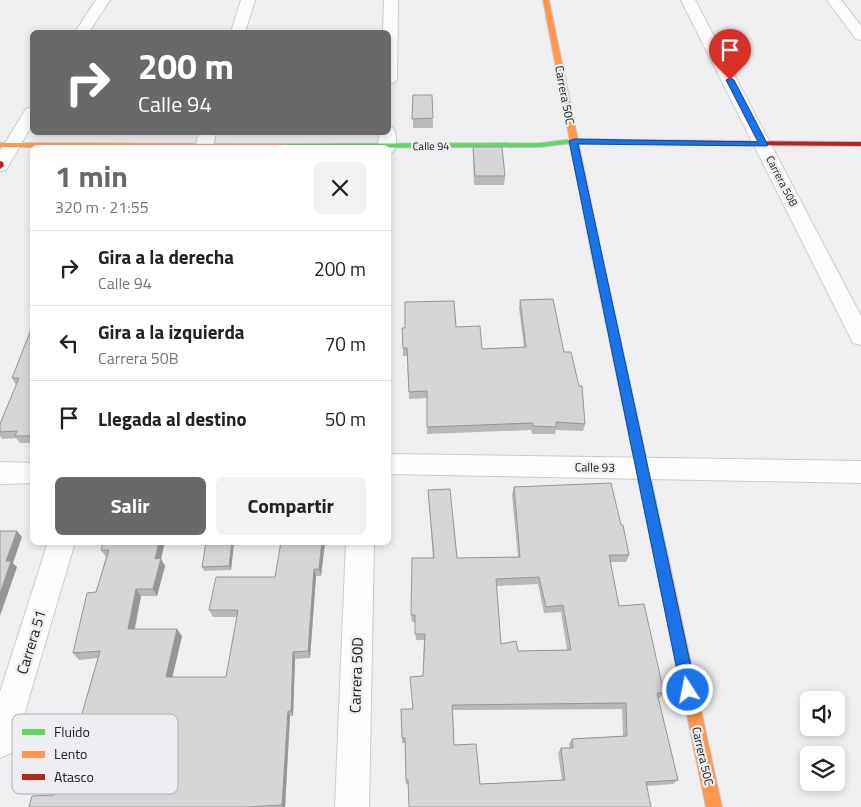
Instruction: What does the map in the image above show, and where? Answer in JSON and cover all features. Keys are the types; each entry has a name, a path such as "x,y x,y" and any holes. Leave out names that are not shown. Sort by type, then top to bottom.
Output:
{"street":[{"path":"83,30 102,0"},
{"path":"239,30 248,0"},
{"path":"390,30 391,0"},
{"name":"Carrera 50C","path":"546,0 714,807"},
{"name":"Carrera 50B","path":"688,0 861,337"},
{"path":"834,0 861,36"},
{"path":"0,165 6,145 30,115"},
{"name":"Calle 94","path":"6,145 387,142 541,145 574,141 764,145 861,144"},
{"name":"Calle 93","path":"391,464 861,472"},
{"path":"0,474 30,473"},
{"name":"Carrera 51","path":"0,742 61,545"},
{"name":"Carrera 50D","path":"352,807 360,545"}],"building":[{"path":"413,95 432,95 433,118 412,119"},
{"path":"473,147 502,147 505,176 475,176"},
{"path":"553,299 564,352 571,352 579,386 582,386 585,424 556,422 556,427 533,426 533,423 427,427 427,391 409,392 407,348 403,348 402,328 405,328 405,302 454,301 456,327 480,326 482,349 526,347 520,300"},
{"path":"30,332 30,436 15,436 17,431 0,432 0,424 19,378 12,378"},
{"path":"611,483 629,555 609,555 619,606 644,604 664,693 657,693 678,780 646,782 651,807 409,807 405,738 402,738 401,709 413,709 410,677 423,676 425,634 415,634 415,615 411,615 412,558 434,558 428,490 450,489 457,558 520,557 514,487","holes":["539,577 546,607 563,605 571,650 518,651 516,641 501,644 496,579","626,703 627,736 572,739 573,748 561,748 565,780 480,784 476,744 454,745 452,705"]},
{"path":"0,531 17,531 6,561 11,561 0,594"},
{"path":"102,545 158,545 155,559 161,558 153,589 136,589 128,629 177,629 166,677 226,677 238,610 209,610 216,577 275,577 280,545 322,545 319,569 314,569 308,651 293,652 291,711 288,711 282,805 247,807 29,807 32,796 54,794 178,794 178,714 82,714 100,651 73,653 87,593 96,592 109,550 101,550"},
{"path":"206,545 232,545 229,566 202,567"}],"traffic: fast":[{"path":"391,146 541,145 573,141 623,142"},
{"path":"596,251 662,561"}],"traffic: slow":[{"path":"546,0 596,251"},
{"path":"0,145 30,145"},
{"path":"662,561 714,807"}],"traffic: jam":[{"path":"623,142 861,144"}],"route":[{"path":"688,690 574,141 764,145 730,80"}]}
